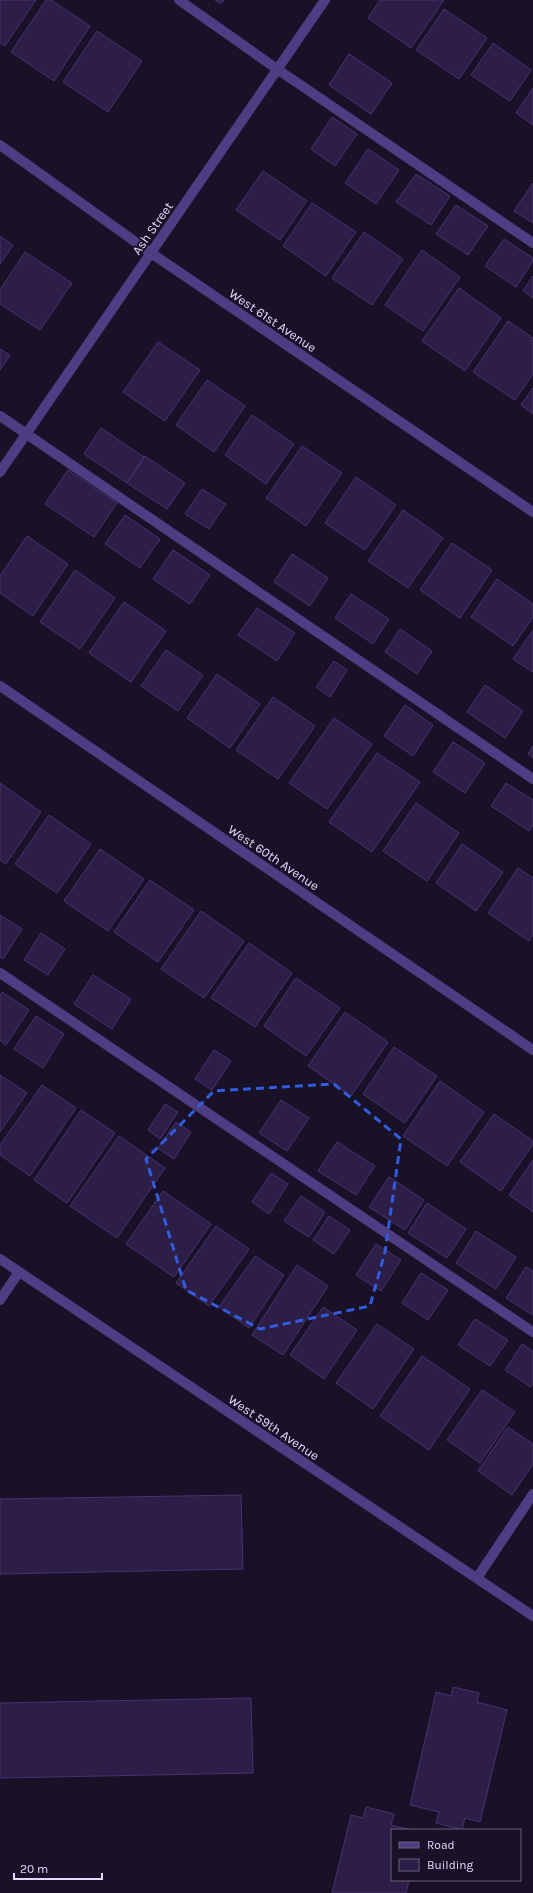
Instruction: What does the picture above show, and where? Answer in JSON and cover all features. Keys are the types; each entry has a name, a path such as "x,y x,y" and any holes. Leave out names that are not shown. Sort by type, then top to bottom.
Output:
{"street":[{"path":"179,0 277,69 533,243"},
{"name":"Ash Street","path":"0,472 325,0"},
{"name":"West 61st Avenue","path":"0,145 151,252 533,512"},
{"path":"0,416 533,779"},
{"name":"West 60th Avenue","path":"0,686 533,1050"},
{"path":"0,974 533,1332"},
{"name":"West 59th Avenue","path":"0,1259 533,1616"},
{"path":"0,1300 19,1272"},
{"path":"477,1578 533,1494"}],"highlighted area":[{"path":"334,1084 401,1139 385,1252 370,1306 260,1329 186,1290 146,1159 214,1091"}],"building":[{"path":"0,0 36,0 5,46 0,43"},
{"path":"46,0 51,0 90,26 54,81 11,52"},
{"path":"215,0 224,0 221,4"},
{"path":"380,0 444,0 411,48 368,18"},
{"path":"444,9 487,38 459,79 416,50"},
{"path":"97,31 142,61 108,112 63,82"},
{"path":"493,43 531,70 510,101 471,75"},
{"path":"349,54 392,83 371,114 329,85"},
{"path":"533,88 533,125 516,113"},
{"path":"332,117 357,134 335,166 311,149"},
{"path":"368,149 399,170 376,204 345,183"},
{"path":"263,171 307,201 280,240 236,210"},
{"path":"416,174 450,196 431,225 396,202"},
{"path":"533,183 533,223 514,211"},
{"path":"312,203 356,232 326,276 283,246"},
{"path":"456,205 488,226 468,255 436,234"},
{"path":"364,232 403,259 372,305 332,278"},
{"path":"0,236 13,245 0,264"},
{"path":"504,239 533,258 533,261 516,287 485,266"},
{"path":"422,250 460,277 423,331 385,305"},
{"path":"25,252 72,283 40,330 0,304 0,290"},
{"path":"533,276 533,298 523,291"},
{"path":"459,288 501,318 465,371 422,341"},
{"path":"508,321 533,338 533,374 515,400 473,372"},
{"path":"158,342 200,370 165,421 123,392"},
{"path":"0,349 10,355 0,370"},
{"path":"207,380 245,406 214,452 176,425"},
{"path":"533,388 533,414 521,405"},
{"path":"252,415 294,444 266,484 225,455"},
{"path":"101,428 144,457 127,483 84,454"},
{"path":"302,446 342,473 306,526 266,498"},
{"path":"145,456 185,483 167,509 127,483"},
{"path":"68,470 117,503 94,537 45,504"},
{"path":"356,477 396,505 365,550 325,523"},
{"path":"202,489 226,504 209,529 185,514"},
{"path":"403,510 443,538 408,588 368,561"},
{"path":"125,515 160,539 140,568 105,544"},
{"path":"27,536 68,564 33,616 0,593 0,576"},
{"path":"452,543 492,570 460,618 420,590"},
{"path":"173,550 210,575 190,604 153,579"},
{"path":"292,554 328,578 310,606 274,582"},
{"path":"75,570 115,598 80,649 40,622"},
{"path":"497,579 533,604 533,617 513,646 471,617"},
{"path":"351,594 389,619 373,644 335,618"},
{"path":"124,602 166,631 131,682 89,653"},
{"path":"257,608 295,633 277,661 238,635"},
{"path":"400,629 432,651 417,674 385,652"},
{"path":"533,630 533,672 513,659"},
{"path":"166,650 203,675 178,711 141,686"},
{"path":"334,661 347,670 330,697 316,687"},
{"path":"217,674 260,704 230,748 187,718"},
{"path":"485,685 523,711 505,738 467,712"},
{"path":"273,697 315,726 278,779 236,750"},
{"path":"405,705 433,725 413,756 384,736"},
{"path":"334,718 372,744 327,809 289,783"},
{"path":"453,742 485,763 465,793 433,772"},
{"path":"533,746 533,758 528,754"},
{"path":"377,753 420,782 372,852 329,822"},
{"path":"0,783 41,812 6,864 0,860"},
{"path":"506,783 533,800 533,826 529,831 491,806"},
{"path":"416,803 459,833 427,881 383,851"},
{"path":"49,815 91,844 57,893 15,864"},
{"path":"462,844 503,872 476,911 436,883"},
{"path":"100,849 144,879 108,931 64,901"},
{"path":"518,868 533,878 533,935 529,941 488,913"},
{"path":"150,880 194,910 158,962 114,932"},
{"path":"201,911 244,941 204,998 161,969"},
{"path":"0,915 22,929 3,959 0,957"},
{"path":"41,933 65,949 48,975 24,960"},
{"path":"249,943 292,973 255,1027 211,998"},
{"path":"93,975 131,999 112,1029 74,1004"},
{"path":"296,978 340,1008 306,1056 264,1026"},
{"path":"2,992 29,1010 6,1045 0,1040 0,995"},
{"path":"345,1012 388,1042 351,1096 308,1066"},
{"path":"36,1016 64,1034 43,1068 14,1049"},
{"path":"394,1047 437,1076 405,1123 363,1094"},
{"path":"214,1050 231,1061 212,1090 195,1079"},
{"path":"0,1075 27,1093 0,1132"},
{"path":"440,1081 484,1112 447,1166 403,1136"},
{"path":"42,1085 76,1108 30,1176 0,1155 0,1145"},
{"path":"281,1100 309,1118 287,1151 259,1133"},
{"path":"165,1104 178,1112 160,1139 148,1130"},
{"path":"81,1110 115,1133 67,1203 34,1180"},
{"path":"494,1114 533,1141 533,1144 501,1191 460,1162"},
{"path":"176,1122 191,1132 174,1159 158,1148"},
{"path":"119,1136 165,1168 117,1238 70,1206"},
{"path":"337,1142 375,1166 356,1195 318,1171"},
{"path":"533,1160 533,1212 509,1195"},
{"path":"271,1173 288,1184 269,1214 252,1202"},
{"path":"389,1177 424,1200 405,1230 369,1207"},
{"path":"163,1191 211,1224 174,1277 126,1244"},
{"path":"301,1196 325,1212 309,1237 284,1221"},
{"path":"427,1203 466,1229 447,1258 408,1233"},
{"path":"329,1216 350,1230 334,1254 313,1240"},
{"path":"216,1226 249,1249 209,1306 176,1283"},
{"path":"476,1231 516,1257 496,1289 456,1263"},
{"path":"376,1244 401,1260 381,1291 356,1275"},
{"path":"255,1256 284,1275 249,1328 219,1307"},
{"path":"297,1265 328,1286 283,1355 252,1335"},
{"path":"526,1267 533,1271 533,1315 506,1298"},
{"path":"421,1273 448,1290 428,1320 402,1303"},
{"path":"323,1307 357,1330 324,1379 290,1355"},
{"path":"475,1319 508,1340 490,1366 458,1345"},
{"path":"377,1324 414,1349 373,1409 336,1383"},
{"path":"522,1344 533,1351 533,1383 531,1387 505,1370"},
{"path":"422,1356 470,1389 429,1450 380,1416"},
{"path":"482,1390 515,1412 480,1463 447,1440"},
{"path":"508,1427 533,1444 533,1464 512,1495 478,1471"},
{"path":"241,1495 243,1569 0,1574 0,1499"},
{"path":"453,1687 479,1693 477,1702 507,1710 480,1822 465,1818 462,1829 436,1823 439,1812 410,1805 436,1692 451,1696"},
{"path":"251,1698 253,1773 0,1778 0,1703"},
{"path":"366,1807 394,1814 391,1825 408,1829 391,1829 391,1881 409,1881 406,1893 332,1893 351,1815 363,1818"}]}
